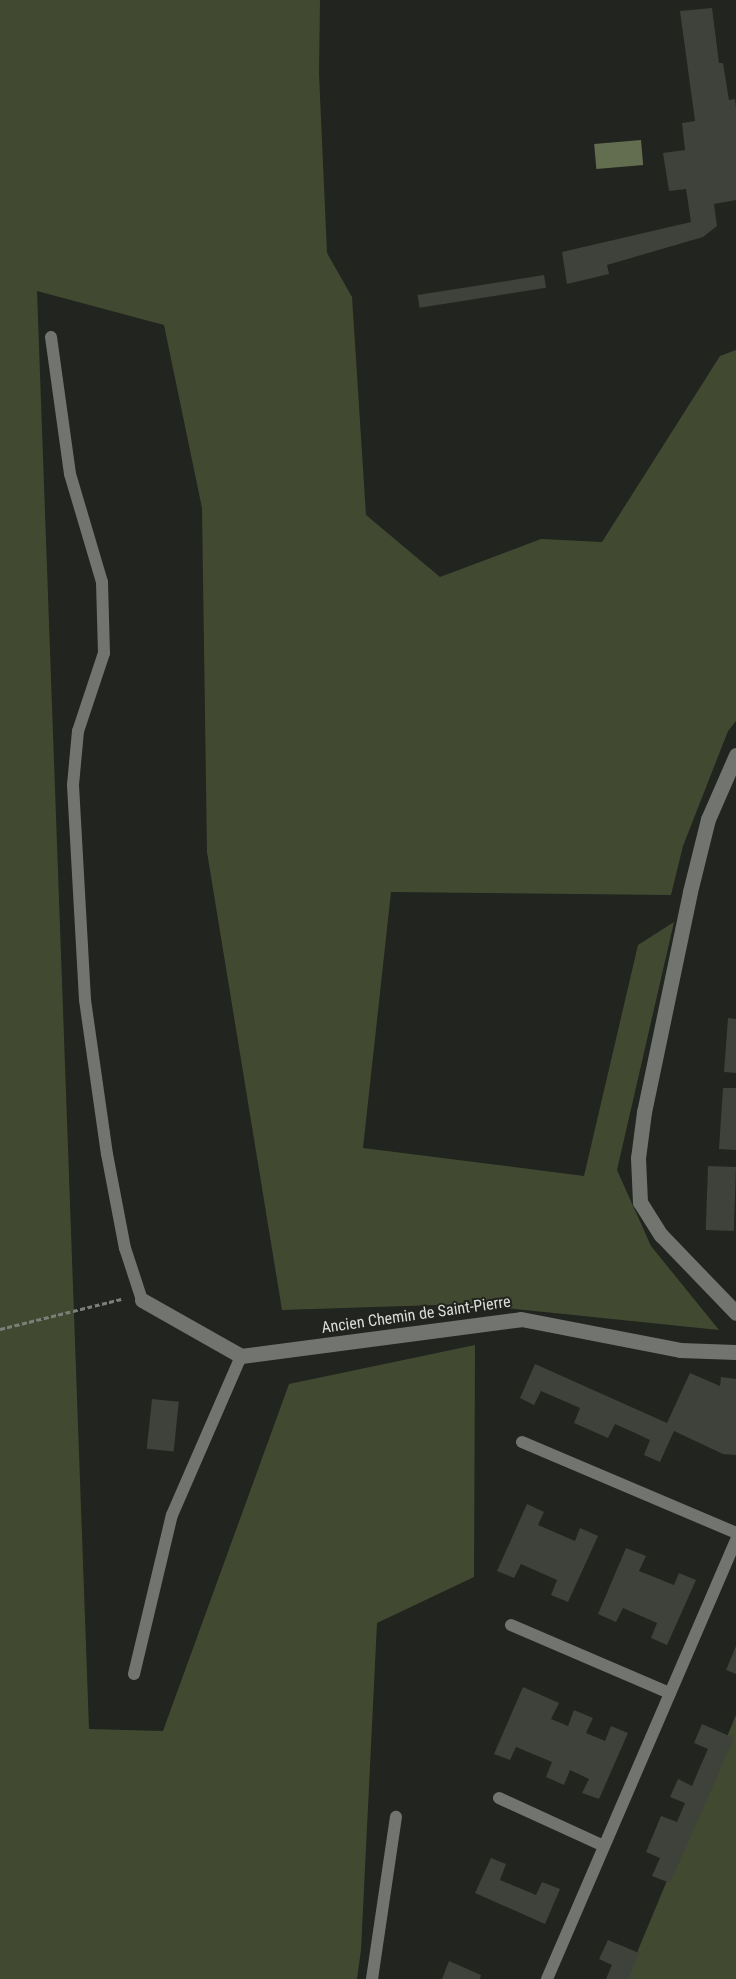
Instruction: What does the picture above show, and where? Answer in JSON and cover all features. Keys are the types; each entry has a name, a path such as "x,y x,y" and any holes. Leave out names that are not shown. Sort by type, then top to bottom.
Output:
{"street":[{"path":"736,755 708,819 690,892 644,1112 638,1158 640,1202 661,1235 736,1313"},
{"path":"142,1300 241,1356"},
{"name":"Ancien Chemin de Saint-Pierre","path":"241,1356 521,1319 680,1350 736,1352"}],"lane":[{"path":"51,337 70,474 102,582 104,653 78,731 73,785 85,1000 107,1154 125,1248 142,1300"},
{"path":"134,1674 172,1515 241,1356"},
{"path":"522,1442 736,1533"},
{"path":"546,1979 736,1540"},
{"path":"511,1625 670,1693"},
{"path":"499,1798 604,1846"},
{"path":"372,1979 389,1879 396,1817"}],"path":[{"path":"0,1328 118,1299 142,1300"}],"shaded area":[{"path":"0,0 320,0 319,74 327,253 352,297 366,515 440,577 541,539 602,542 720,356 736,350 736,721 728,731 683,846 671,895 391,892 363,1148 584,1176 638,945 674,922 617,1170 651,1246 719,1330 467,1304 282,1310 207,852 202,508 164,325 37,291 89,1729 163,1731 289,1384 475,1345 474,1577 377,1623 361,1950 357,1979 0,1979"},
{"path":"641,140 643,165 596,169 594,144"},
{"path":"736,1715 736,1979 626,1979"}],"building":[{"path":"712,8 719,63 723,63 729,100 735,99 736,200 714,204 717,226 703,237 607,265 609,274 567,284 562,252 691,222 686,189 669,191 663,153 685,150 682,123 695,121 680,11"},
{"path":"544,275 546,288 420,308 418,295"},
{"path":"728,1018 736,1019 736,1073 724,1072"},
{"path":"723,1088 736,1088 736,1150 719,1149"},
{"path":"708,1166 736,1167 734,1231 706,1230"},
{"path":"535,1364 667,1423 690,1373 720,1386 721,1377 736,1379 736,1455 723,1454 674,1431 660,1462 644,1455 650,1440 633,1432 615,1424 608,1438 574,1423 580,1408 541,1391 534,1405 520,1398"},
{"path":"152,1399 179,1402 174,1452 147,1449"},
{"path":"527,1504 544,1512 538,1525 575,1541 580,1528 598,1536 568,1602 551,1595 557,1580 521,1564 514,1578 497,1571"},
{"path":"626,1548 646,1556 639,1571 674,1585 679,1573 696,1580 667,1645 651,1638 657,1623 623,1608 616,1622 598,1614"},
{"path":"736,1646 736,1674 726,1670"},
{"path":"523,1687 559,1703 551,1719 568,1726 574,1710 593,1718 586,1733 605,1741 611,1726 628,1733 599,1799 582,1793 589,1779 570,1770 564,1785 546,1777 552,1762 516,1747 510,1760 494,1754"},
{"path":"702,1724 734,1738 670,1883 652,1876 660,1858 646,1852 661,1816 677,1822 685,1803 670,1797 678,1779 692,1786 708,1749 694,1743"},
{"path":"491,1858 506,1864 500,1880 536,1895 542,1882 560,1889 545,1924 475,1893"},
{"path":"608,1940 639,1953 628,1979 606,1979 612,1965 599,1959"},
{"path":"449,1961 481,1975 480,1979 442,1979"}]}
